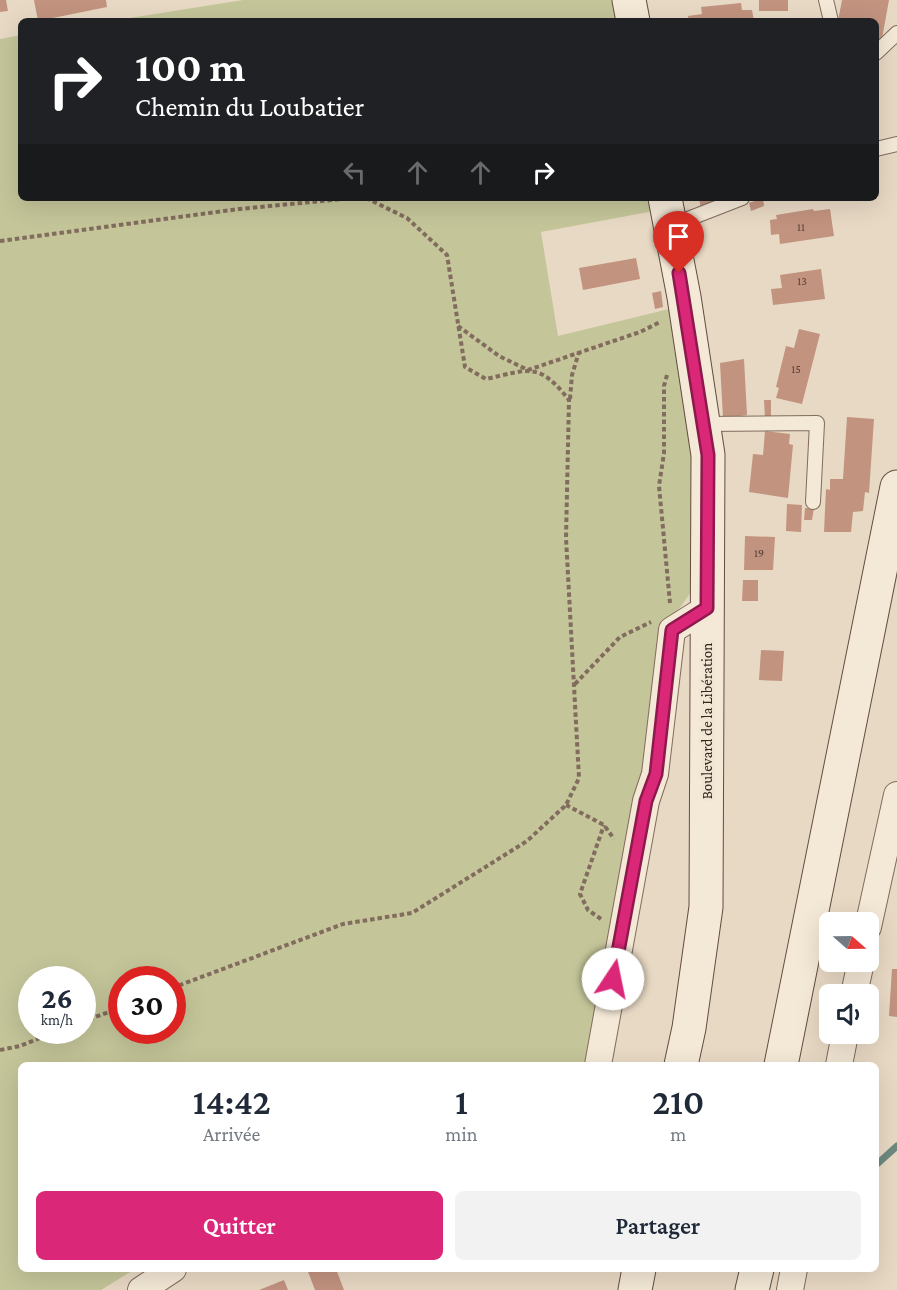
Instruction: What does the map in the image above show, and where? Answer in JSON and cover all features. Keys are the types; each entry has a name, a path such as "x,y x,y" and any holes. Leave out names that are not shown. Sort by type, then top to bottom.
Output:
{"main road":[{"path":"629,0 632,18"},
{"name":"Boulevard de la Libération","path":"667,212 708,455 706,907 681,1062"},
{"path":"782,1062 897,487"},
{"path":"834,912 897,593"},
{"path":"804,1062 822,972"},
{"path":"635,1290 638,1272"},
{"path":"730,1290 734,1272"},
{"path":"752,1290 756,1272"}],"street":[{"path":"599,1062 646,801 656,774 672,630 707,608"},
{"path":"871,912 897,795"},
{"path":"839,1062 843,1044"},
{"path":"147,1288 169,1272"},
{"path":"790,1290 793,1272"}],"lane":[{"path":"826,0 830,18"},
{"path":"879,50 897,33"},
{"path":"879,148 897,144"},
{"path":"667,212 726,201"},
{"path":"703,424 817,423 813,502"}],"path":[{"path":"0,241 239,209 322,201"},
{"path":"372,201 407,218 447,255 465,368 486,379 528,369 640,332 685,311"},
{"path":"458,325 499,356 553,379 569,400"},
{"path":"186,983 343,924 412,913 527,841 566,805 579,778 566,538 569,400 572,375 579,352"},
{"path":"574,685 620,637 650,621 672,630 659,486 664,453 664,386 670,364"},
{"path":"566,805 604,825 634,866"},
{"path":"604,825 580,894 588,910 622,933"},
{"path":"0,1050 25,1044"}],"green space":[{"path":"243,0 612,0 616,18 130,18"},
{"path":"18,36 18,201 652,201 654,211 541,232 558,336 669,309 679,344 696,454 698,582 663,632 639,800 585,1062 18,1062 18,1272 130,1272 101,1290 0,1290 0,39"}],"building":[{"path":"0,0 6,0 8,11 0,12"},
{"path":"34,0 106,0 107,7 53,18 37,18"},
{"path":"759,0 788,0 788,11 759,11"},
{"path":"842,0 889,0 881,44 879,44 879,18 839,18"},
{"path":"741,3 742,10 752,10 753,18 688,18 688,16 702,14 701,7"},
{"path":"700,201 723,201 701,209"},
{"path":"763,201 764,206 751,211 749,203"},
{"path":"813,209 814,211 830,209 834,236 780,244 779,234 771,235 770,220 777,219 776,215"},
{"path":"636,258 640,279 583,290 579,268"},
{"path":"821,269 825,299 773,305 771,289 782,288 780,275"},
{"path":"661,291 663,307 655,309 652,293"},
{"path":"799,329 820,334 802,404 776,398 779,388 776,387 786,346 794,348"},
{"path":"744,359 747,415 723,418 720,363"},
{"path":"764,400 771,400 771,418 765,418"},
{"path":"847,417 874,419 869,493 865,492 863,511 853,512 851,532 824,532 826,489 830,490 830,479 843,479"},
{"path":"765,431 790,434 789,444 793,445 788,498 749,492 753,454 763,455"},
{"path":"787,504 802,505 801,532 786,531"},
{"path":"805,508 814,508 812,520 804,520"},
{"path":"745,536 775,537 773,570 744,570"},
{"path":"743,580 758,580 758,601 742,601"},
{"path":"761,650 784,651 782,681 759,680"},
{"path":"892,969 897,969 897,1017 889,1016"},
{"path":"308,1272 337,1272 344,1290 315,1290"},
{"path":"284,1280 288,1290 259,1290"}],"waterway":[{"path":"879,1162 897,1146"}],"route":[{"path":"613,979 646,801 656,774 672,630 707,608 708,455 679,273"}]}
